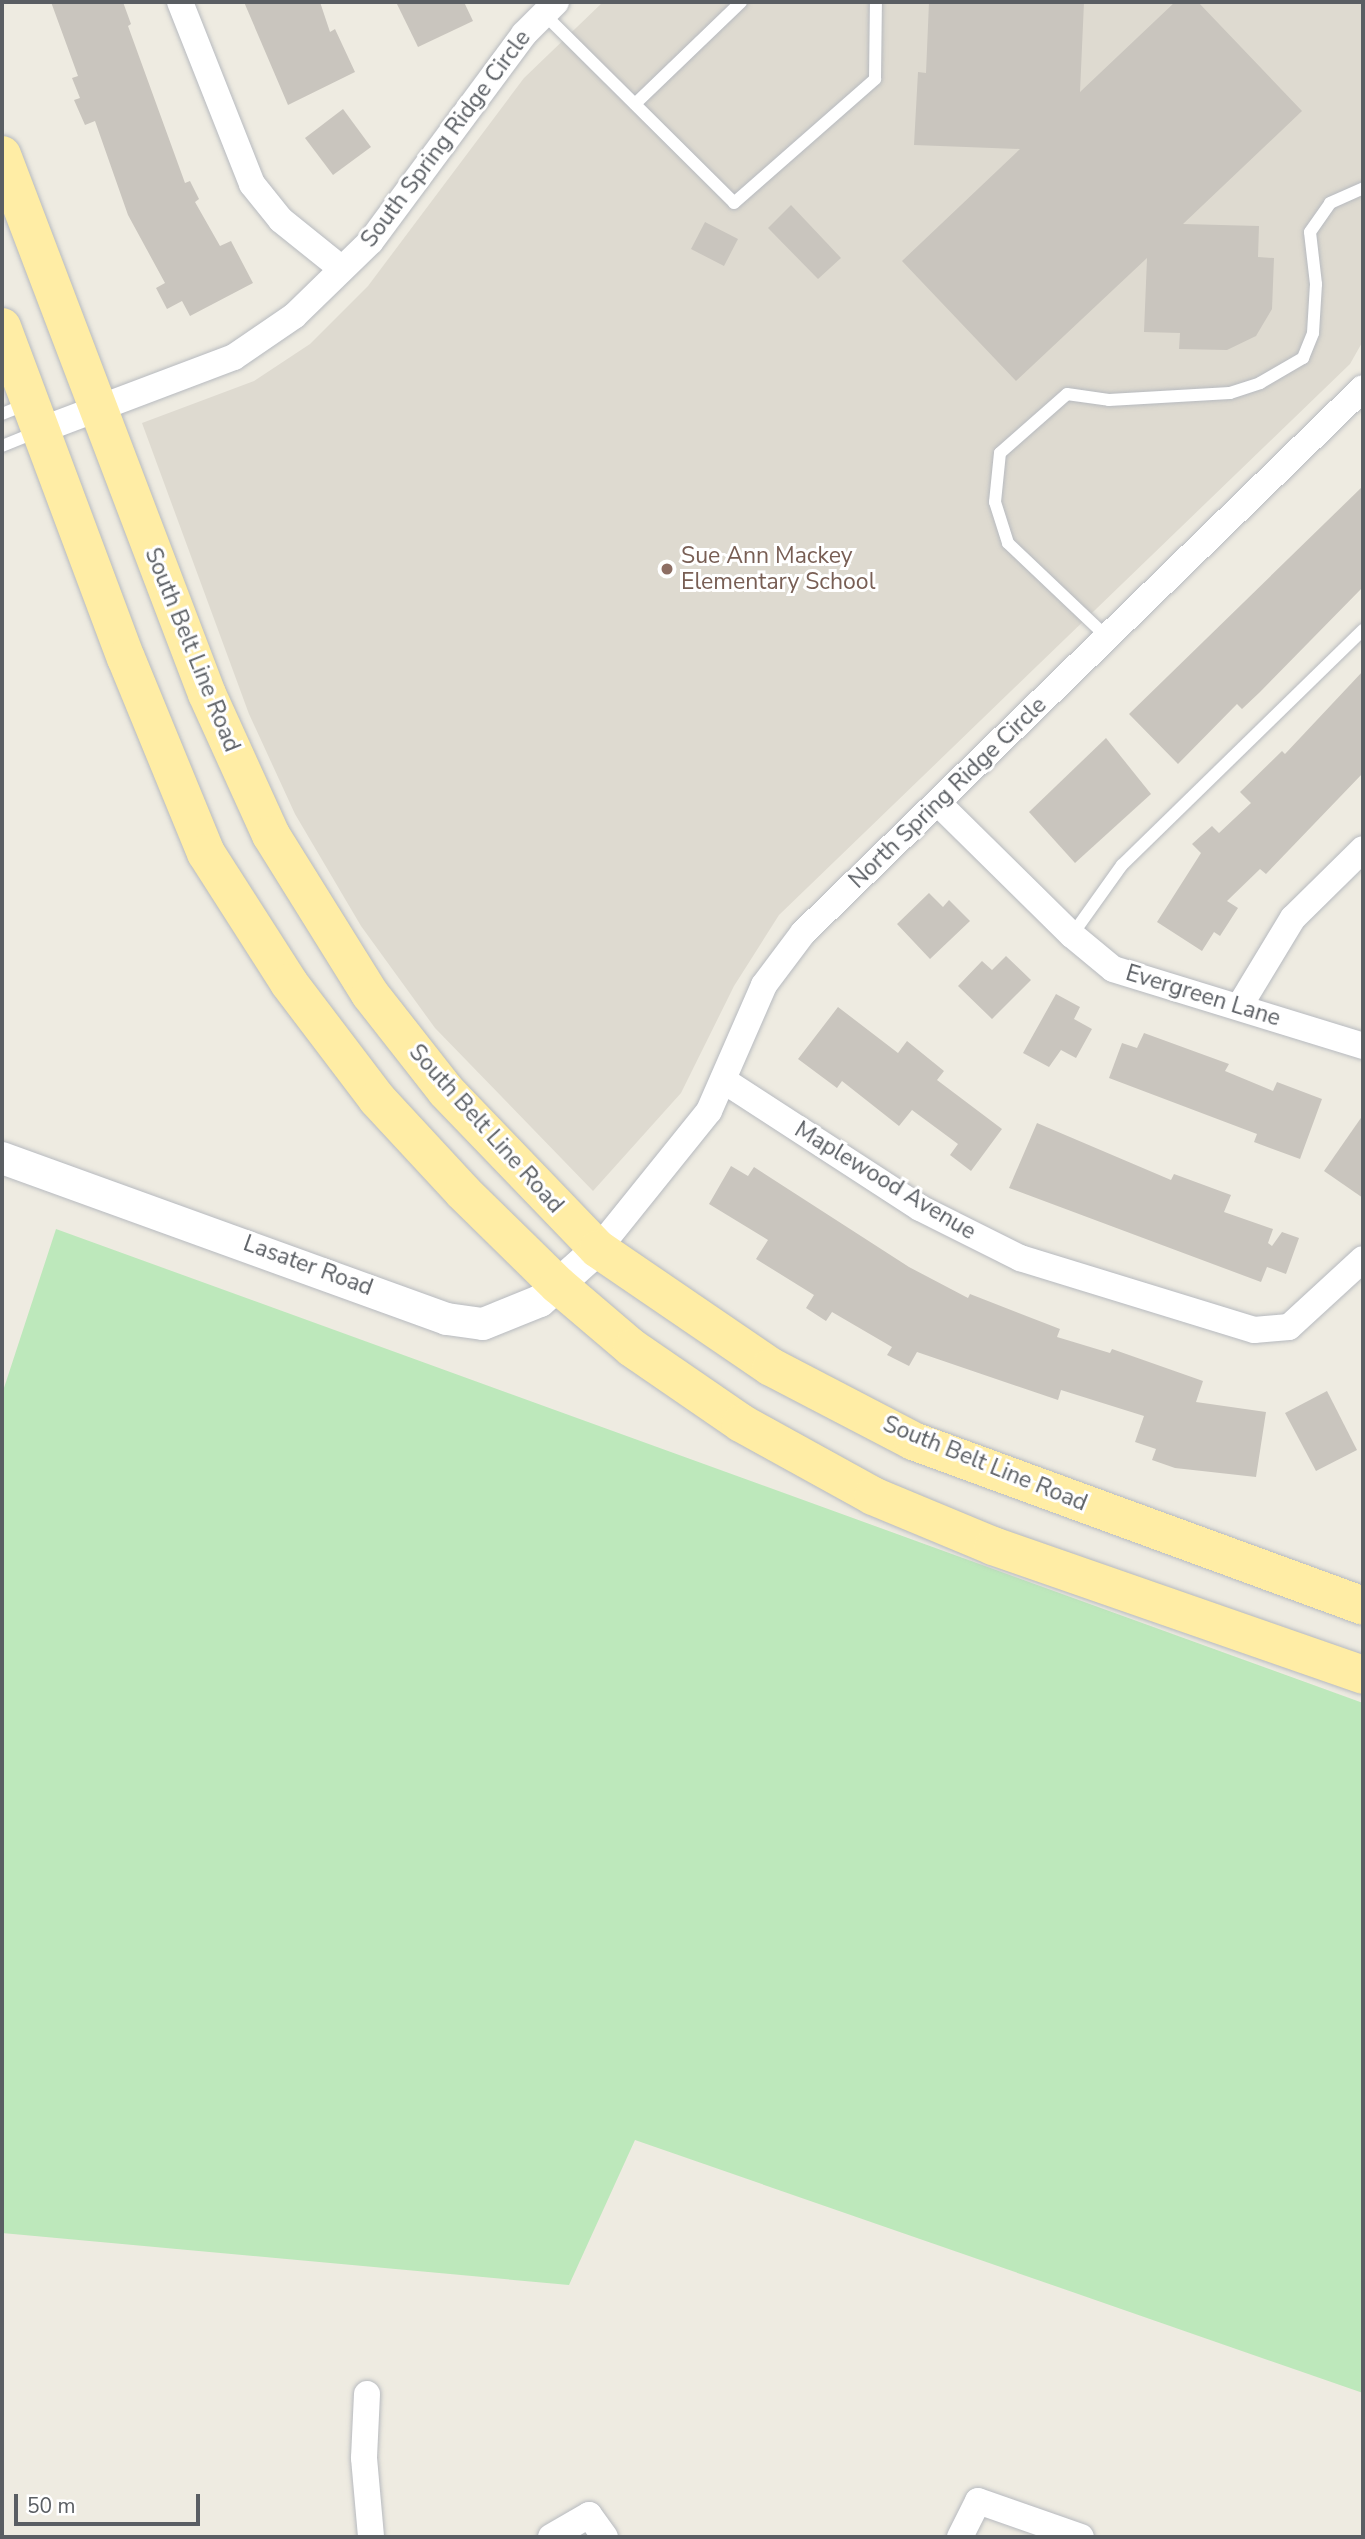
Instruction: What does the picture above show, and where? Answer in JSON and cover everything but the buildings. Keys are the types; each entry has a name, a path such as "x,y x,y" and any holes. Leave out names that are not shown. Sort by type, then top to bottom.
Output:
{"main road":[{"name":"South Belt Line Road","path":"2,155 96,411 207,694 271,835 370,994 421,1059 598,1249 771,1367 913,1441 1363,1606"},
{"path":"2,327 24,416 206,853 289,983 377,1099 558,1286 632,1348 730,1415 873,1496 993,1546 1363,1675"}],"street":[{"path":"180,2 252,184 281,220 342,269"},
{"name":"South Spring Ridge Circle","path":"24,416 96,411 234,357 294,316 372,241 545,6"},
{"name":"North Spring Ridge Circle","path":"598,1249 709,1111 764,985 803,933 1363,388"},
{"name":"Evergreen Lane","path":"937,803 1072,935 1113,969 1363,1046"},
{"path":"1239,1007 1293,918 1363,849"},
{"name":"Maplewood Avenue","path":"723,1080 920,1208 1020,1258 1254,1330 1289,1327 1363,1259"},
{"name":"Lasater Road","path":"2,1158 447,1319 483,1324 540,1301 598,1249"},
{"path":"367,2394 364,2458 371,2537"},
{"path":"960,2537 978,2501 1081,2537"},
{"path":"551,2537 589,2515 605,2537"}],"lane":[{"path":"635,104 741,2"},
{"path":"545,6 635,104 734,203 875,79 876,2"},
{"path":"1108,638 1008,543 995,502 1000,453 1067,394 1109,400 1230,393 1260,383 1303,358 1313,333 1315,296 1310,232 1330,203 1363,188"},
{"path":"2,446 24,416"},
{"path":"1072,935 1122,865 1363,630"}],"shaded area":[{"name":"Sue Ann Mackey Elementary School","path":"603,2 1363,2 1363,341 1350,364 779,915 734,986 681,1093 593,1191 435,1028 361,926 295,814 249,714 142,423 254,381 310,344 368,286 524,78"}],"green space":[{"path":"56,1229 1363,1703 1363,2393 635,2140 569,2285 2,2233 2,1394"}],"place":[{"name":"Sue Ann Mackey Elementary School","path":"667,569"}]}
